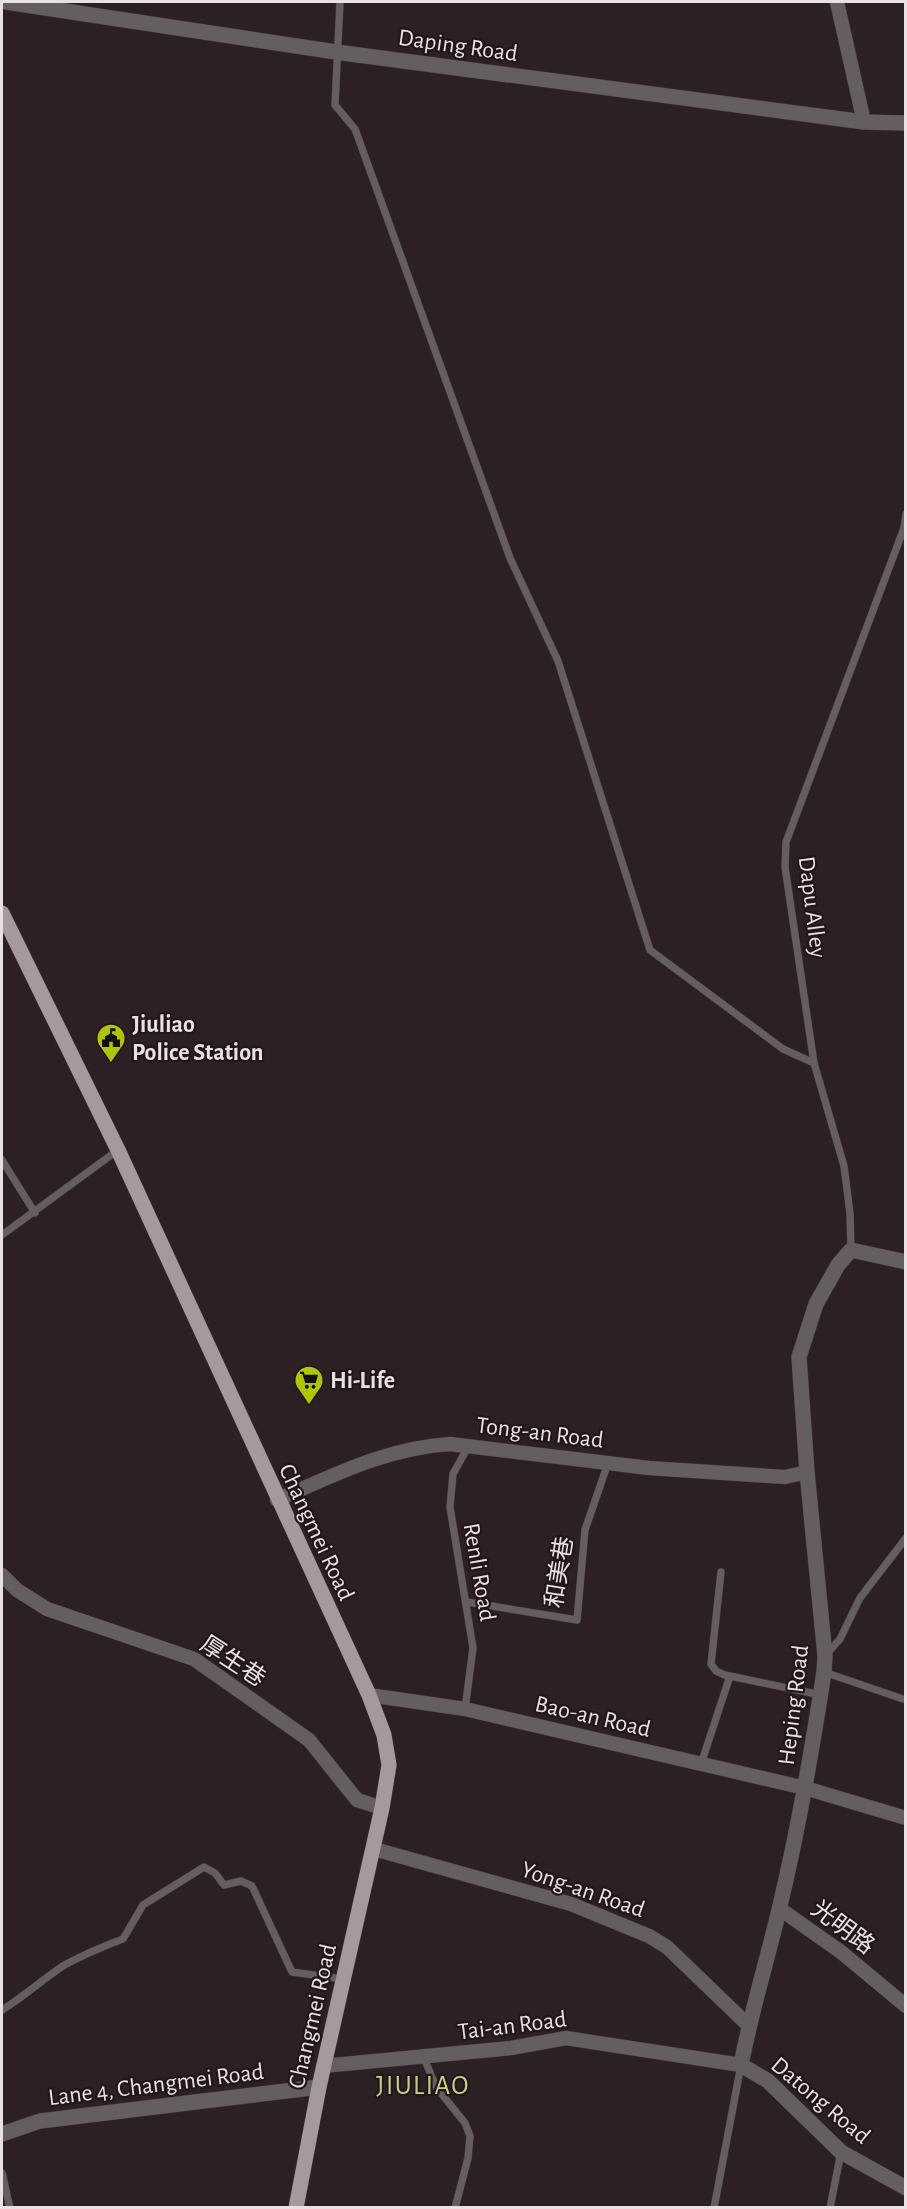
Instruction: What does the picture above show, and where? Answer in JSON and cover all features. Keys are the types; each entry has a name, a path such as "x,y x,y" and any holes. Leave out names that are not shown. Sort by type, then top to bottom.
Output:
{"main road":[{"name":"Changmei Road","path":"2,913 118,1150 369,1695 384,1735 389,1765 382,1808 323,2066 296,2208"}],"street":[{"name":"Daping Road","path":"6,2 336,52 864,122 906,123"},
{"path":"837,2 864,122"},
{"path":"851,1250 906,1262"},
{"name":"Heping Road","path":"741,2065 748,2025 780,1909 805,1788 824,1672 825,1656 807,1472 799,1357 816,1304 838,1265 851,1250"},
{"name":"Tong-an Road","path":"278,1500 367,1460 420,1446 469,1445 608,1463 785,1477 807,1472"},
{"name":"厚生巷","path":"2,1575 17,1590 47,1609 201,1663 309,1740 357,1800 382,1808"},
{"name":"Bao-an Road","path":"369,1695 465,1709 805,1788"},
{"path":"805,1788 906,1818"},
{"name":"Yong-an Road","path":"374,1849 571,1904 649,1936 667,1947 748,2025"},
{"name":"光明路","path":"780,1909 842,1953 906,2006"},
{"name":"Tai-an Road","path":"323,2066 511,2048 566,2038 741,2065"},
{"name":"Datong Road","path":"741,2065 768,2081 841,2152 906,2188"},
{"name":"Lane 4, Changmei Road","path":"2,2134 40,2121 319,2087"}],"lane":[{"path":"340,2 335,105 355,129 510,558 558,661 650,950 783,1050 814,1063"},
{"name":"Dapu Alley","path":"851,1250 850,1214 844,1166 814,1063 785,867 786,842 904,528 906,514"},
{"path":"2,1235 118,1150"},
{"path":"2,1160 35,1213"},
{"name":"Renli Road","path":"465,1709 473,1648 450,1507 453,1474 469,1445"},
{"name":"和美巷","path":"467,1602 577,1620 585,1530 608,1463"},
{"path":"825,1656 840,1639 860,1598 906,1538"},
{"path":"721,1572 711,1664 716,1671 821,1695"},
{"path":"824,1672 903,1699"},
{"path":"701,1764 730,1676"},
{"path":"2,2010 27,1995 61,1967 93,1950 123,1940 143,1905 204,1867 215,1873 224,1885 241,1881 252,1886 292,1972 343,1979"},
{"path":"424,2058 436,2087 465,2123 470,2136 468,2158 455,2208"},
{"name":"Datong Road","path":"714,2208 741,2065"},
{"path":"830,2208 841,2152"},
{"path":"2,2172 10,2208"}],"place":[{"name":"Jiuliao Police Station","path":"111,1064"},
{"name":"Hi-Life","path":"309,1406"}],"district":[{"name":"JIULIAO","path":"423,2085"}]}
